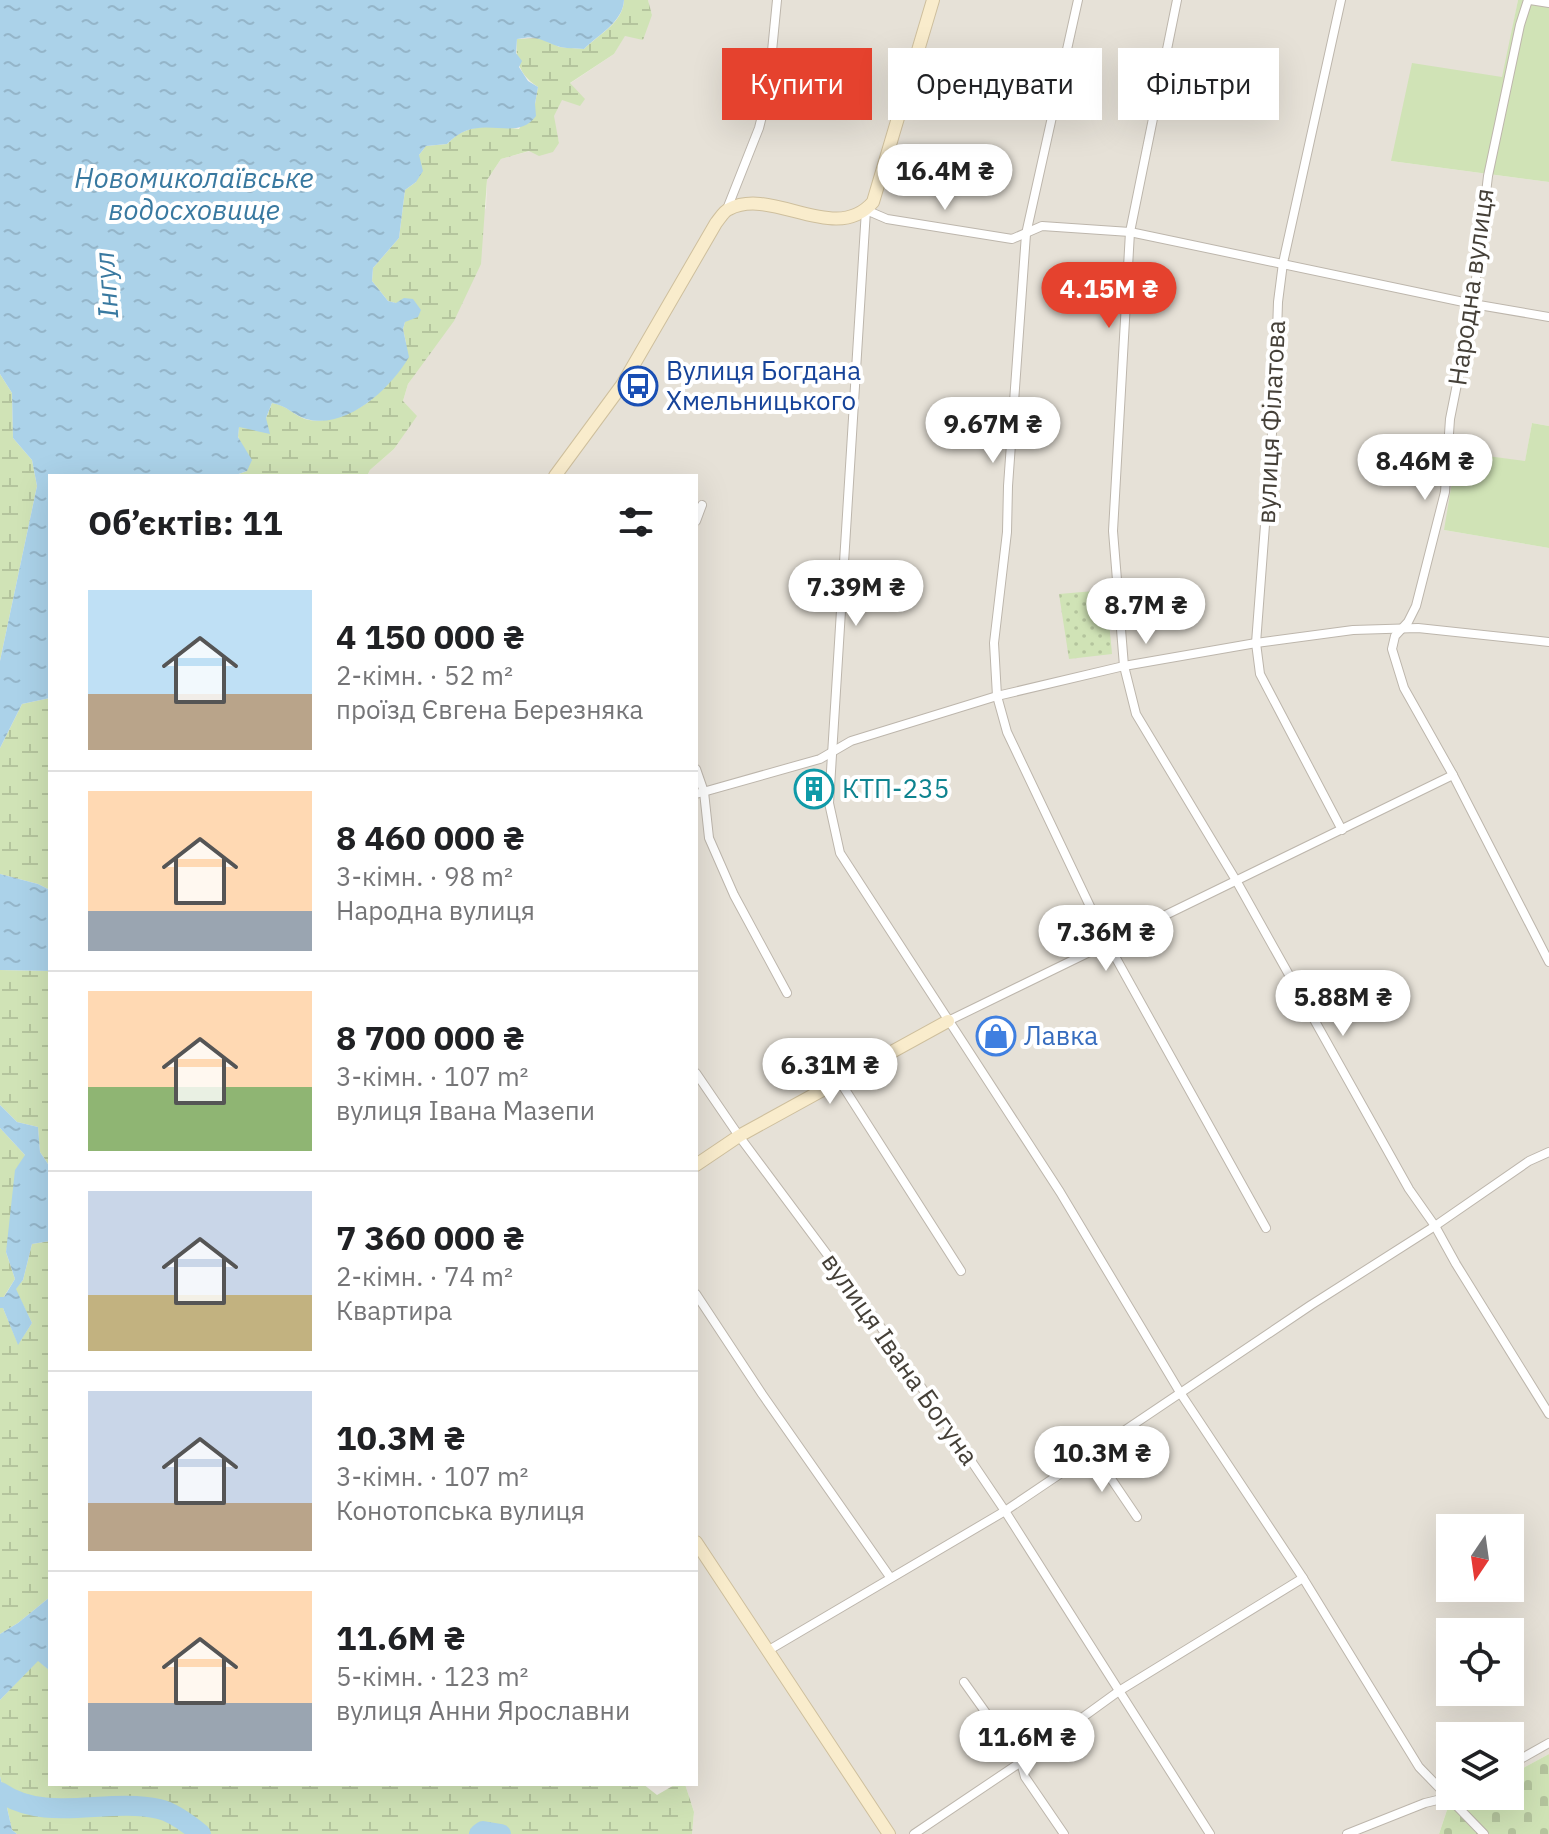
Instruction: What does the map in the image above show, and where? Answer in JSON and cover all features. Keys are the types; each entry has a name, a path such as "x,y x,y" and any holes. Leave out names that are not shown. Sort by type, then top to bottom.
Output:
{"street":[{"path":"556,474 622,385 727,209 759,128 765,104 777,0"},
{"path":"727,209 751,203 832,218 847,218 866,210 880,186 933,0"},
{"path":"1078,0 1026,234 1007,532 994,643 997,696 1007,732 1107,942 1266,1228"},
{"path":"1177,0 1130,232 1113,531 1124,666 1136,714 1237,882 1409,1189 1435,1226 1549,1414"},
{"name":"вулиця Філатова","path":"1341,0 1283,263 1256,643 1260,674 1342,830"},
{"path":"1529,0 1549,3"},
{"name":"Народна вулиця","path":"1529,0 1520,25 1488,176 1473,304 1450,419 1445,492 1416,606 1404,628 1395,636 1392,649 1404,688 1453,775 1549,962"},
{"path":"866,210 887,219 1012,239 1042,226 1130,232 1549,317"},
{"path":"866,210 829,803 840,853 1060,1192 1181,1394 1303,1578 1419,1767 1436,1783"},
{"path":"698,516 702,505"},
{"path":"787,993 753,934 709,838 700,793 820,759 851,741 997,696 1124,666 1353,630 1404,628 1549,642"},
{"path":"698,1164 739,1136 948,1021 1453,775"},
{"name":"вулиця Івана Богуна","path":"698,1076 876,1320 1005,1511 1210,1834"},
{"path":"839,1080 961,1271"},
{"path":"769,1650 1005,1511 1529,1161 1549,1152"},
{"path":"698,1297 890,1577"},
{"path":"1093,1452 1137,1517"},
{"path":"698,1545 889,1834"},
{"path":"914,1834 1119,1691 1303,1578"},
{"path":"964,1682 1021,1762 1025,1777 1064,1834"},
{"path":"1524,1757 1549,1743"},
{"path":"1347,1834 1436,1800"},
{"path":"1463,1810 1484,1834"}],"shaded area":[{"path":"648,0 1518,0 1503,78 1391,161 1549,182 1549,426 1532,423 1525,462 1444,530 1549,548 1549,1754 1524,1767 1524,1722 1436,1722 1436,1810 1447,1810 1439,1834 692,1834 694,1812 686,1786 698,1786 698,474 368,474 394,449 416,416 403,401 408,384 428,355 486,207 487,180 501,159 559,143 553,116 569,84 614,54 625,35 652,15"}],"green space":[{"path":"624,0 648,0 652,15 643,40 625,36 614,54 570,83 585,99 580,106 562,100 554,116 559,143 553,152 539,156 529,151 501,159 487,180 481,264 454,321 408,384 403,401 417,416 394,449 368,474 239,474 247,471 238,436 239,426 266,418 272,403 305,419 328,419 367,403 388,378 406,343 405,322 396,303 388,301 372,281 373,268 399,238 405,190 416,182 419,155 426,146 447,144 463,132 480,127 519,129 535,104 538,87 526,77 520,66 517,39 543,38 559,47 584,49 615,22"},
{"path":"1518,0 1549,0 1549,182 1391,161 1412,63 1502,77"},
{"path":"0,374 12,393 13,438 32,460 37,486 0,661"},
{"path":"1532,423 1549,426 1549,548 1444,530 1457,452 1525,461"},
{"path":"1106,590 1112,654 1069,659 1059,594"},
{"path":"48,698 48,889 0,874 0,748 22,704"},
{"path":"0,970 48,971 48,1164 40,1152 38,1127 17,1122 0,1105"},
{"path":"0,1128 25,1155 6,1252 15,1279 3,1298 0,1297"},
{"path":"48,1241 48,1599 0,1634 0,1308 3,1308 18,1344 32,1323 15,1289 23,1280 32,1244"},
{"path":"38,1660 48,1669 48,1786 646,1786 657,1795 673,1786 686,1786 694,1812 692,1834 17,1834 12,1830 0,1776 0,1700"},
{"path":"1549,1754 1549,1834 1439,1834 1447,1810 1524,1810 1524,1767"}],"water":[{"name":"Новомиколаївське водосховище","path":"0,0 624,0 615,21 584,49 560,47 534,38 517,39 516,53 522,61 519,67 528,81 538,87 536,116 527,124 518,128 471,129 447,144 426,146 419,155 423,171 416,182 405,190 399,238 373,268 372,281 388,301 396,303 404,298 413,299 421,310 418,317 405,322 403,329 409,357 379,394 352,413 321,421 306,419 272,403 266,418 270,434 239,427 238,437 252,460 247,471 239,474 48,474 48,698 22,704 0,748 0,661 37,486 32,460 13,438 12,393 0,374"},
{"path":"0,874 48,889 48,971 0,970"},
{"path":"0,1105 17,1122 38,1127 40,1152 48,1164 48,1241 32,1244 23,1280 16,1289 32,1323 18,1345 3,1308 0,1308 0,1297 4,1297 15,1279 6,1252 15,1170 25,1155 0,1128"},
{"path":"48,1599 48,1669 38,1661 0,1700 0,1634"},
{"path":"0,1776 12,1830 17,1834 0,1834"}],"waterway":[{"path":"0,1792 37,1806 139,1806 159,1809 176,1816 201,1834"},
{"path":"479,1834 483,1831 501,1834"}],"place":[{"name":"Вулиця Богдана Хмельницького","path":"638,386"},
{"name":"КТП-235","path":"814,789"},
{"name":"Лавка","path":"996,1036"}],"water label":[{"name":"Інгул","path":"106,285"}]}
